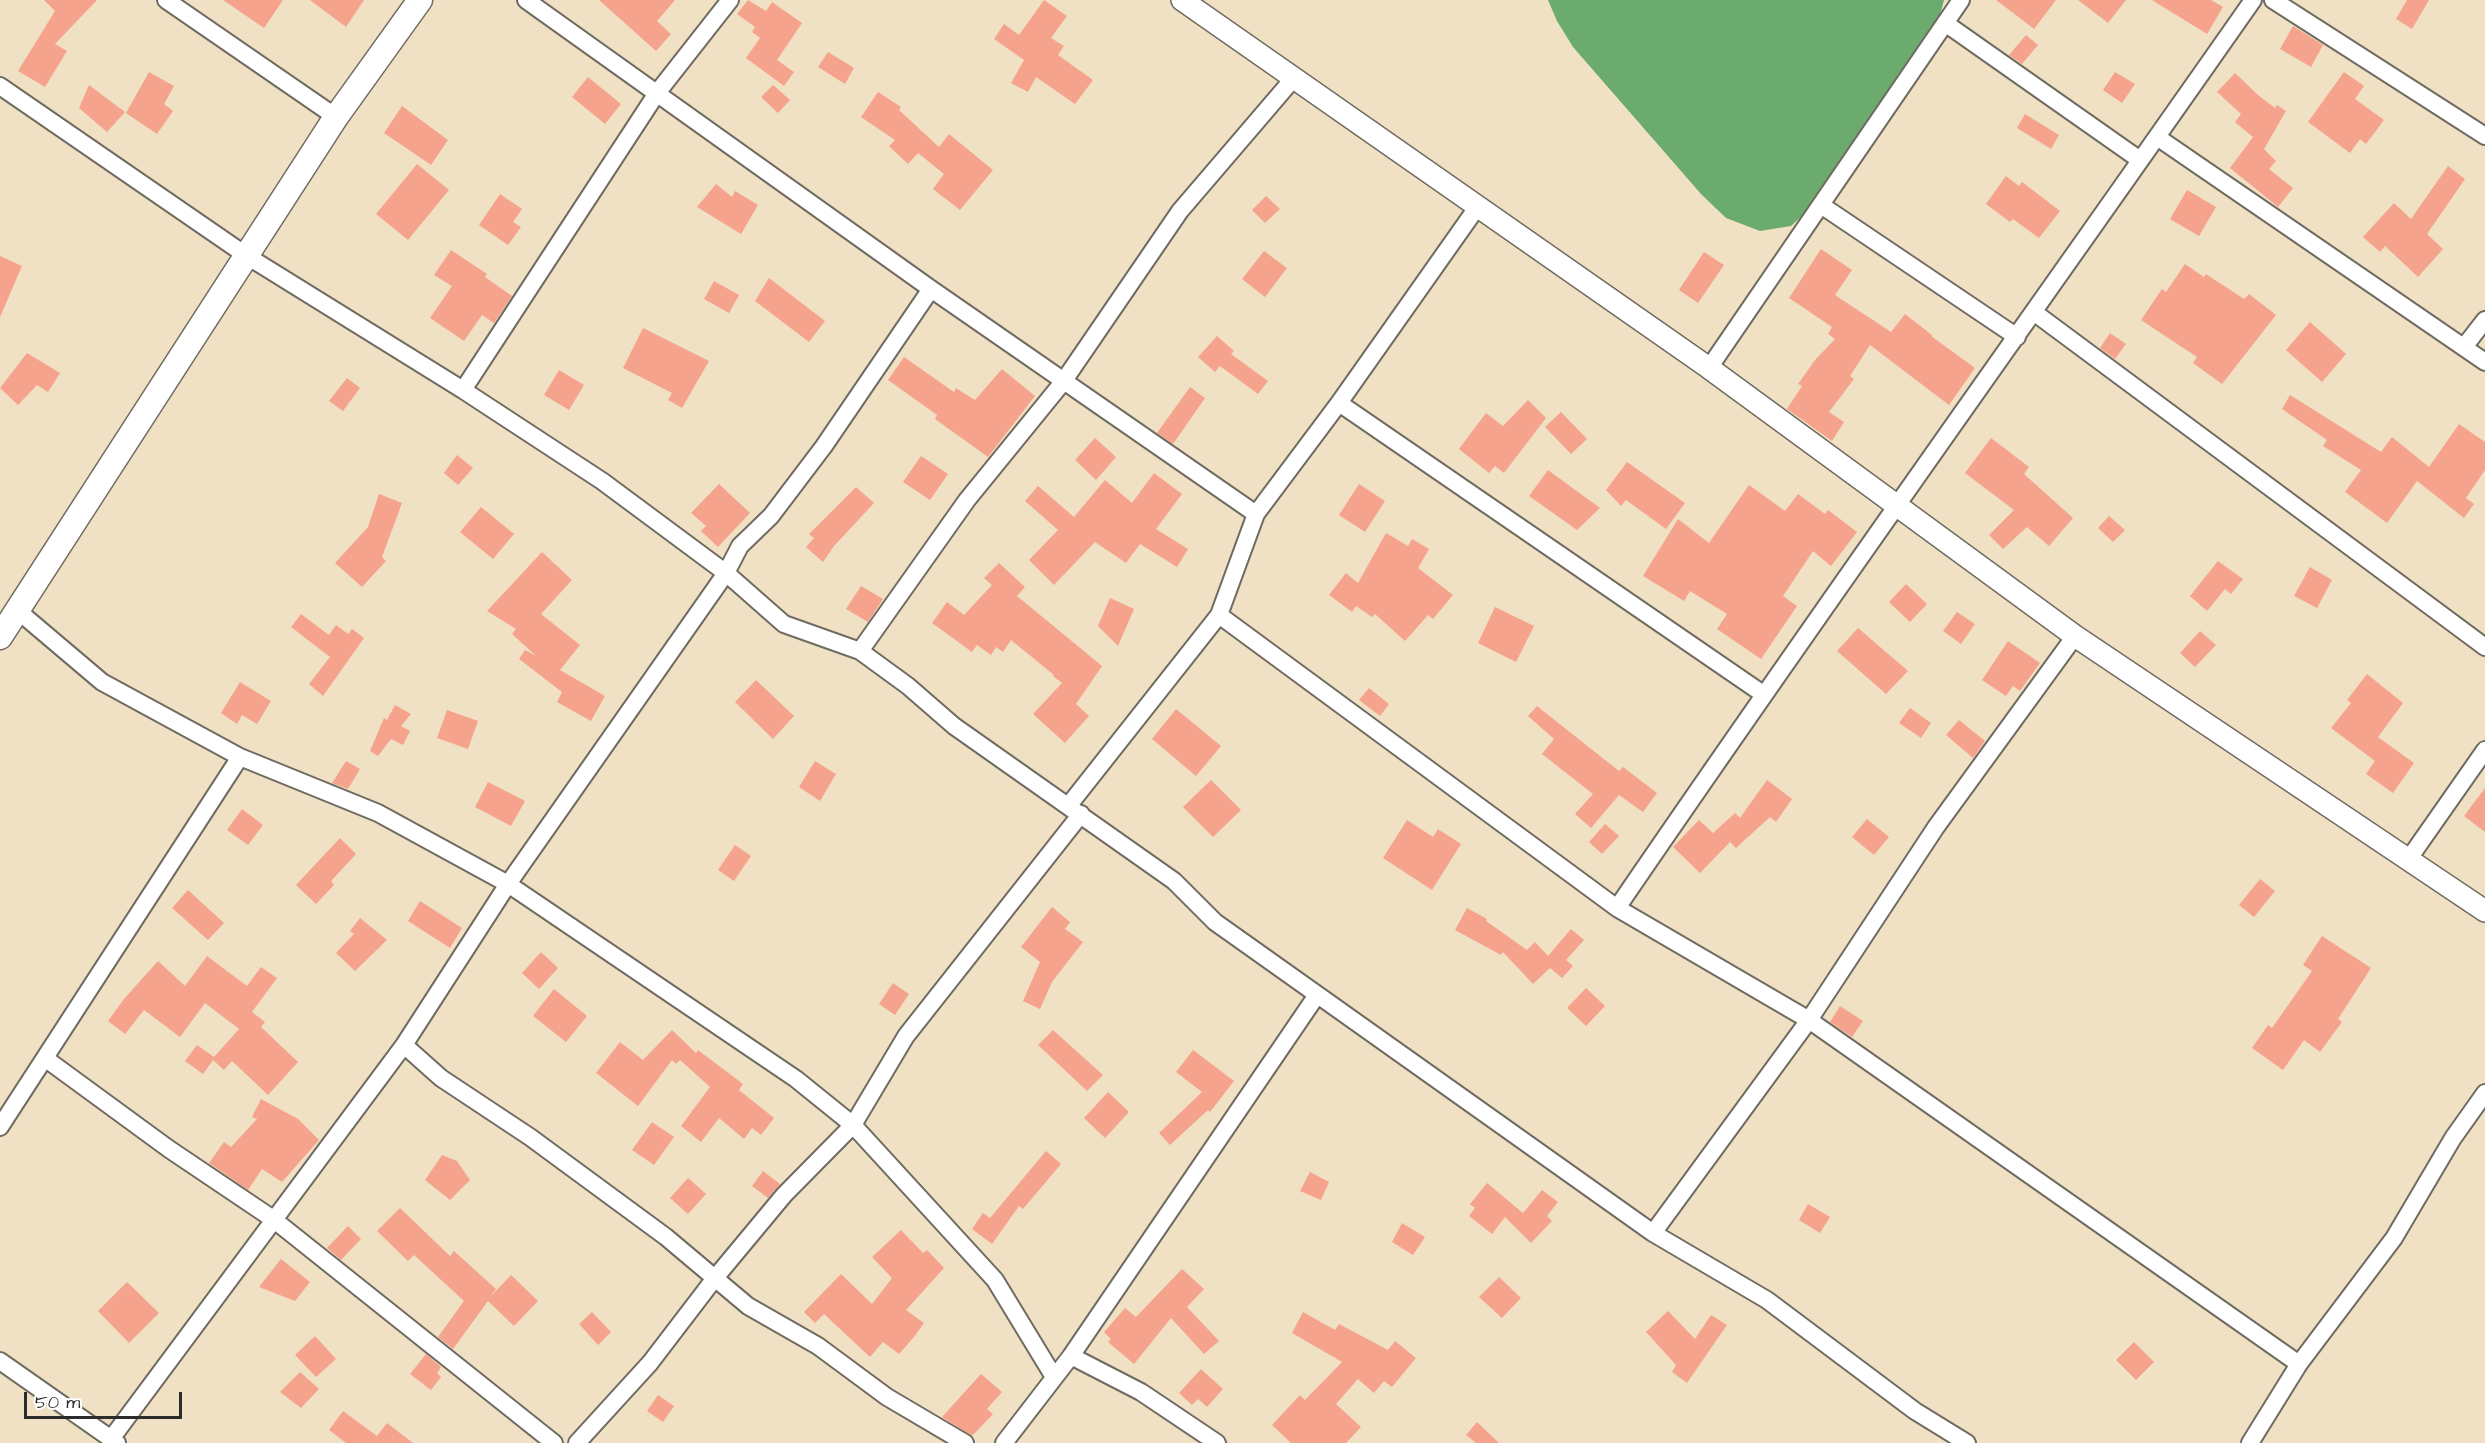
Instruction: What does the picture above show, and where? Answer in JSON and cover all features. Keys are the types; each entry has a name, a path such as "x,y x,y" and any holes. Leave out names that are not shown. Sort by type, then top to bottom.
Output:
{"main road":[{"path":"0,637 336,117 420,0"}],"street":[{"path":"166,0 336,117"},
{"path":"526,0 930,289 1256,514"},
{"path":"463,390 657,93 730,0"},
{"path":"1182,0 1709,368 2075,636 2485,911"},
{"path":"1709,368 1961,0"},
{"path":"1617,908 1762,694 2035,313 2253,0"},
{"path":"2273,0 2485,136"},
{"path":"1945,23 2140,160"},
{"path":"860,651 967,500 1063,382 1180,211 1293,79"},
{"path":"0,87 247,256 463,390 602,482 726,573 784,624 860,651 908,686 954,726 1075,809 1174,881 1215,922 1317,995 1653,1233 1767,1300 1915,1411 1967,1443"},
{"path":"2157,137 2485,362"},
{"path":"1821,205 2017,337"},
{"path":"577,1443 650,1363 783,1195 853,1125 906,1036 1219,615 1256,514 1339,403 1478,206"},
{"path":"0,1361 114,1441 273,1219 404,1045 508,884 726,573 740,546 771,516 824,446 930,289"},
{"path":"2035,313 2485,647"},
{"path":"2464,347 2485,320"},
{"path":"1339,403 1762,694"},
{"path":"17,610 102,682 240,757 378,813 508,884 796,1079 853,1125 994,1280 1054,1377"},
{"path":"1219,615 1617,908 1809,1020 2299,1364"},
{"path":"1653,1233 1809,1020 1936,827 2075,636"},
{"path":"2408,860 2485,750"},
{"path":"0,1127 240,757"},
{"path":"1004,1443 1071,1356 1317,995"},
{"path":"404,1045 441,1078 531,1137 666,1237 748,1306 818,1346 887,1397 965,1443"},
{"path":"46,1059 169,1149 273,1219 554,1443"},
{"path":"2250,1443 2299,1364 2394,1238 2453,1138 2485,1092"},
{"path":"1071,1356 1142,1392 1217,1443"}],"green space":[{"path":"1548,0 1944,0 1936,31 1837,183 1791,226 1760,231 1726,218 1701,194 1573,47 1557,21"}],"building":[{"path":"44,0 97,0 55,44 67,51 45,87 18,71 55,11"},
{"path":"223,0 283,0 264,28"},
{"path":"310,0 364,0 346,27"},
{"path":"599,0 675,0 657,21 671,34 656,51"},
{"path":"748,0 766,11 772,2 802,23 777,60 794,72 784,86 746,58 760,38 752,32 755,27 737,14"},
{"path":"1044,0 1067,16 1051,38 1064,46 1058,55 1093,80 1075,104 1036,77 1028,92 1011,83 1024,60 994,39 1004,24 1019,35"},
{"path":"1996,0 2056,0 2034,29"},
{"path":"2078,0 2126,0 2108,23"},
{"path":"2152,0 2211,0 2223,7 2207,34"},
{"path":"2407,0 2429,0 2412,29 2396,19"},
{"path":"2293,26 2323,45 2311,67 2280,49"},
{"path":"2026,35 2038,45 2022,64 2009,55"},
{"path":"828,52 854,68 845,84 818,67"},
{"path":"149,72 174,86 164,104 173,111 157,134 126,113"},
{"path":"2115,72 2135,84 2122,103 2103,90"},
{"path":"2344,72 2364,86 2355,99 2384,120 2366,144 2360,139 2350,153 2308,122"},
{"path":"2235,73 2275,108 2277,105 2286,111 2264,149 2276,161 2269,169 2293,188 2278,207 2230,168 2253,137 2235,122 2241,114 2217,92"},
{"path":"588,77 621,104 605,124 572,97"},
{"path":"89,85 125,112 107,132 79,108"},
{"path":"773,85 790,100 778,113 761,97"},
{"path":"878,92 901,107 899,110 939,147 949,134 993,170 960,210 933,189 944,174 918,153 908,164 889,146 895,140 861,117"},
{"path":"402,106 448,140 431,165 384,133"},
{"path":"2025,114 2059,135 2051,149 2017,128"},
{"path":"417,164 449,190 408,240 376,214"},
{"path":"2448,166 2465,179 2427,234 2443,249 2418,277 2385,246 2380,252 2363,237 2394,203 2411,219"},
{"path":"2006,176 2019,186 2022,182 2060,211 2039,238 2013,219 2010,222 1986,204"},
{"path":"716,184 732,197 735,191 758,205 741,234 697,207"},
{"path":"2187,190 2216,207 2199,236 2170,219"},
{"path":"500,194 522,209 513,222 521,227 508,245 479,225"},
{"path":"1266,196 1280,209 1265,223 1252,210"},
{"path":"1821,249 1852,270 1835,295 1891,332 1905,314 1975,368 1949,405 1870,345 1850,376 1854,379 1829,412 1844,422 1832,441 1787,409 1802,386 1798,384 1815,360 1835,339 1828,334 1832,327 1789,298"},
{"path":"451,250 487,274 485,277 512,296 494,323 482,315 464,341 430,318 452,286 434,275"},
{"path":"1264,251 1287,268 1265,297 1242,279"},
{"path":"1704,252 1724,265 1698,303 1679,290"},
{"path":"0,256 22,266 0,317"},
{"path":"2185,264 2204,277 2206,274 2244,299 2249,294 2276,315 2222,384 2193,363 2197,357 2141,320 2162,289 2166,292"},
{"path":"769,278 825,321 809,342 755,301"},
{"path":"714,281 739,295 729,313 704,299"},
{"path":"2310,322 2346,354 2322,382 2286,350"},
{"path":"643,328 709,361 682,408 668,400 672,393 623,368"},
{"path":"2110,333 2126,344 2115,359 2100,348"},
{"path":"1217,336 1234,351 1231,354 1268,381 1258,394 1220,366 1215,372 1198,357"},
{"path":"27,353 60,373 48,392 37,385 18,405 0,388"},
{"path":"904,357 954,392 956,388 975,400 1002,369 1035,396 988,457 935,419 937,415 888,380"},
{"path":"559,370 584,385 569,410 544,395"},
{"path":"347,378 360,388 343,411 329,401"},
{"path":"1190,387 1205,398 1173,444 1157,433"},
{"path":"2290,395 2381,452 2392,437 2429,467 2459,424 2485,442 2485,470 2466,498 2474,504 2464,518 2417,481 2387,523 2345,492 2361,470 2323,446 2327,440 2282,409"},
{"path":"1528,400 1546,418 1504,473 1495,466 1489,473 1459,449 1486,413 1503,426"},
{"path":"1561,412 1587,439 1571,454 1545,427"},
{"path":"1095,438 1116,457 1096,480 1075,460"},
{"path":"1991,438 2029,467 2024,474 2073,518 2049,546 2027,527 2003,549 1989,535 2014,510 1965,473"},
{"path":"457,455 473,468 458,485 444,473"},
{"path":"921,456 948,474 930,500 903,482"},
{"path":"1627,462 1685,503 1666,529 1626,500 1621,506 1606,490"},
{"path":"1548,470 1600,508 1577,530 1529,496"},
{"path":"1154,473 1182,494 1156,529 1188,549 1177,567 1140,544 1126,563 1095,542 1054,585 1029,560 1058,530 1025,501 1038,486 1074,517 1105,480 1132,503"},
{"path":"719,484 750,513 718,547 701,531 706,526 691,513"},
{"path":"1359,484 1385,501 1365,532 1339,515"},
{"path":"1749,485 1785,511 1798,494 1825,514 1828,510 1857,532 1831,566 1813,551 1783,596 1797,606 1761,659 1717,629 1727,614 1690,591 1684,601 1643,576 1678,519 1709,543"},
{"path":"856,487 874,503 834,546 823,562 806,547 814,538 809,534"},
{"path":"379,494 402,503 382,557 386,561 362,587 335,563 368,527"},
{"path":"481,507 514,534 493,559 460,532"},
{"path":"2109,516 2125,530 2113,542 2098,528"},
{"path":"1386,533 1408,546 1412,539 1429,549 1418,568 1453,595 1433,619 1428,615 1405,641 1375,614 1372,617 1356,606 1352,612 1329,595 1346,573 1358,583"},
{"path":"542,552 572,580 541,614 580,645 560,670 605,696 591,721 557,702 562,692 519,659 525,650 536,656 512,634 516,629 487,611"},
{"path":"2218,561 2243,579 2231,594 2225,589 2207,611 2190,596"},
{"path":"999,563 1025,587 1017,596 1102,666 1076,704 1089,716 1065,743 1033,714 1062,683 1054,675 1011,640 1003,652 996,647 991,655 977,645 972,652 932,623 947,602 964,615 992,585 984,578"},
{"path":"2310,567 2332,580 2317,608 2294,596"},
{"path":"1906,584 1927,604 1910,622 1889,602"},
{"path":"861,586 883,599 868,622 846,609"},
{"path":"1110,598 1134,609 1118,646 1098,626"},
{"path":"1495,607 1534,626 1516,662 1478,643"},
{"path":"1957,612 1975,624 1961,644 1943,631"},
{"path":"301,614 329,635 336,625 348,634 352,629 364,638 323,696 309,684 330,657 291,627"},
{"path":"1858,628 1908,671 1886,694 1837,651"},
{"path":"2200,631 2216,645 2195,667 2180,653"},
{"path":"2008,641 2040,663 2020,691 2013,686 2006,696 1982,680"},
{"path":"2367,674 2403,703 2378,737 2414,763 2393,793 2366,774 2375,761 2331,728 2351,703 2347,700"},
{"path":"756,680 794,716 773,739 735,702"},
{"path":"240,682 271,701 257,724 242,715 237,724 221,713"},
{"path":"1369,688 1389,704 1380,716 1359,700"},
{"path":"395,705 411,714 401,726 410,731 403,745 391,739 378,756 370,751 384,718 387,720"},
{"path":"1537,706 1619,771 1623,767 1657,793 1643,812 1619,795 1591,828 1575,814 1593,794 1542,754 1554,739 1528,716"},
{"path":"1910,708 1931,723 1921,738 1899,723"},
{"path":"1176,709 1221,746 1196,776 1152,739"},
{"path":"447,710 478,721 468,749 437,738"},
{"path":"1959,720 1985,741 1973,758 1946,735"},
{"path":"346,761 360,769 348,789 332,783"},
{"path":"815,761 836,774 820,801 799,787"},
{"path":"1211,780 1241,810 1213,837 1183,807"},
{"path":"1767,780 1792,799 1776,822 1770,817 1736,848 1730,842 1700,873 1673,847 1699,820 1713,833 1735,813 1740,818"},
{"path":"488,782 525,801 511,826 475,807"},
{"path":"2485,788 2485,832 2464,816"},
{"path":"242,809 263,825 248,845 227,830"},
{"path":"1867,819 1889,837 1874,855 1852,837"},
{"path":"1407,820 1433,837 1438,829 1461,844 1432,890 1383,858"},
{"path":"1605,824 1619,836 1602,854 1589,842"},
{"path":"340,838 356,854 331,881 334,885 316,904 296,885"},
{"path":"735,845 751,856 734,881 718,870"},
{"path":"2260,879 2275,891 2254,917 2239,905"},
{"path":"188,890 224,923 208,940 172,908"},
{"path":"420,901 462,928 450,948 408,921"},
{"path":"1052,907 1070,922 1065,929 1083,942 1052,982 1040,1009 1023,1001 1040,962 1021,947"},
{"path":"1467,908 1487,919 1486,921 1527,950 1535,942 1548,956 1571,929 1584,940 1566,960 1573,966 1562,978 1550,968 1533,984 1503,952 1501,955 1455,930"},
{"path":"360,918 387,940 355,971 336,953 354,934 350,931"},
{"path":"2322,936 2371,968 2338,1019 2342,1022 2320,1052 2304,1040 2283,1070 2252,1048 2268,1025 2272,1028 2312,971 2303,965"},
{"path":"541,952 558,968 539,989 522,973"},
{"path":"207,956 247,986 261,967 277,978 252,1012 265,1022 261,1027 298,1062 268,1095 232,1061 224,1070 213,1060 203,1074 185,1061 197,1045 214,1057 239,1029 205,1003 180,1037 144,1010 125,1034 108,1021 158,961 185,986"},
{"path":"893,983 909,994 895,1015 879,1004"},
{"path":"1586,988 1605,1006 1586,1026 1567,1008"},
{"path":"554,989 587,1016 566,1042 533,1016"},
{"path":"1840,1006 1863,1021 1852,1037 1830,1022"},
{"path":"672,1030 696,1053 698,1050 743,1084 739,1090 774,1118 761,1135 752,1128 744,1139 719,1118 701,1142 681,1126 710,1087 680,1060 676,1064 672,1060 638,1106 596,1073 620,1042 643,1060"},
{"path":"1053,1030 1103,1075 1087,1091 1038,1045"},
{"path":"1193,1050 1234,1081 1210,1112 1208,1110 1170,1145 1159,1133 1202,1092 1176,1072"},
{"path":"1108,1092 1129,1112 1105,1138 1084,1118"},
{"path":"261,1099 298,1119 319,1140 282,1182 262,1169 248,1190 209,1163 224,1142 231,1147 257,1119 252,1117"},
{"path":"652,1122 674,1137 654,1165 632,1150"},
{"path":"1046,1151 1061,1164 1023,1209 1019,1206 992,1244 972,1229 983,1213 990,1218"},
{"path":"442,1155 457,1161 470,1180 450,1200 425,1180"},
{"path":"763,1171 780,1184 768,1198 752,1186"},
{"path":"1310,1172 1329,1182 1321,1200 1300,1191"},
{"path":"688,1178 706,1194 688,1214 670,1198"},
{"path":"1487,1183 1523,1213 1542,1190 1558,1202 1547,1216 1552,1221 1531,1243 1505,1217 1492,1234 1469,1216 1475,1208 1470,1204"},
{"path":"1808,1204 1830,1217 1820,1233 1799,1220"},
{"path":"400,1208 450,1256 454,1251 496,1289 490,1297 511,1275 538,1301 514,1326 488,1301 453,1349 438,1337 464,1301 414,1255 408,1261 377,1231"},
{"path":"1402,1223 1425,1237 1413,1255 1392,1242"},
{"path":"348,1226 361,1239 341,1260 327,1248"},
{"path":"901,1230 923,1253 927,1250 944,1268 906,1310 924,1323 914,1337 899,1354 883,1342 870,1357 824,1314 815,1323 804,1312 841,1274 872,1304 892,1278 872,1257"},
{"path":"281,1259 310,1282 295,1301 259,1287"},
{"path":"1182,1269 1204,1289 1187,1307 1219,1341 1204,1354 1171,1318 1134,1364 1108,1342 1111,1339 1104,1332 1125,1308 1136,1317"},
{"path":"1499,1277 1521,1298 1502,1318 1479,1297"},
{"path":"127,1282 159,1313 129,1343 98,1311"},
{"path":"1668,1311 1695,1339 1711,1315 1727,1325 1687,1383 1672,1372 1676,1365 1646,1332"},
{"path":"592,1312 611,1332 598,1345 579,1324"},
{"path":"1303,1312 1335,1330 1339,1324 1388,1350 1395,1341 1416,1358 1392,1387 1384,1381 1374,1393 1358,1379 1336,1404 1361,1427 1346,1443 1291,1443 1272,1425 1300,1395 1305,1400 1342,1362 1292,1333"},
{"path":"315,1336 336,1359 316,1377 295,1355"},
{"path":"2134,1342 2154,1362 2136,1380 2116,1360"},
{"path":"426,1354 441,1367 437,1373 441,1377 431,1390 410,1374"},
{"path":"1201,1369 1223,1389 1207,1407 1198,1399 1192,1405 1179,1393"},
{"path":"300,1372 319,1389 301,1408 280,1392"},
{"path":"981,1374 1002,1392 987,1409 993,1414 972,1436 942,1417"},
{"path":"658,1395 674,1406 663,1422 647,1411"},
{"path":"343,1411 377,1436 387,1423 413,1443 346,1443 329,1430"},
{"path":"1477,1422 1499,1443 1476,1443 1466,1435"}]}
